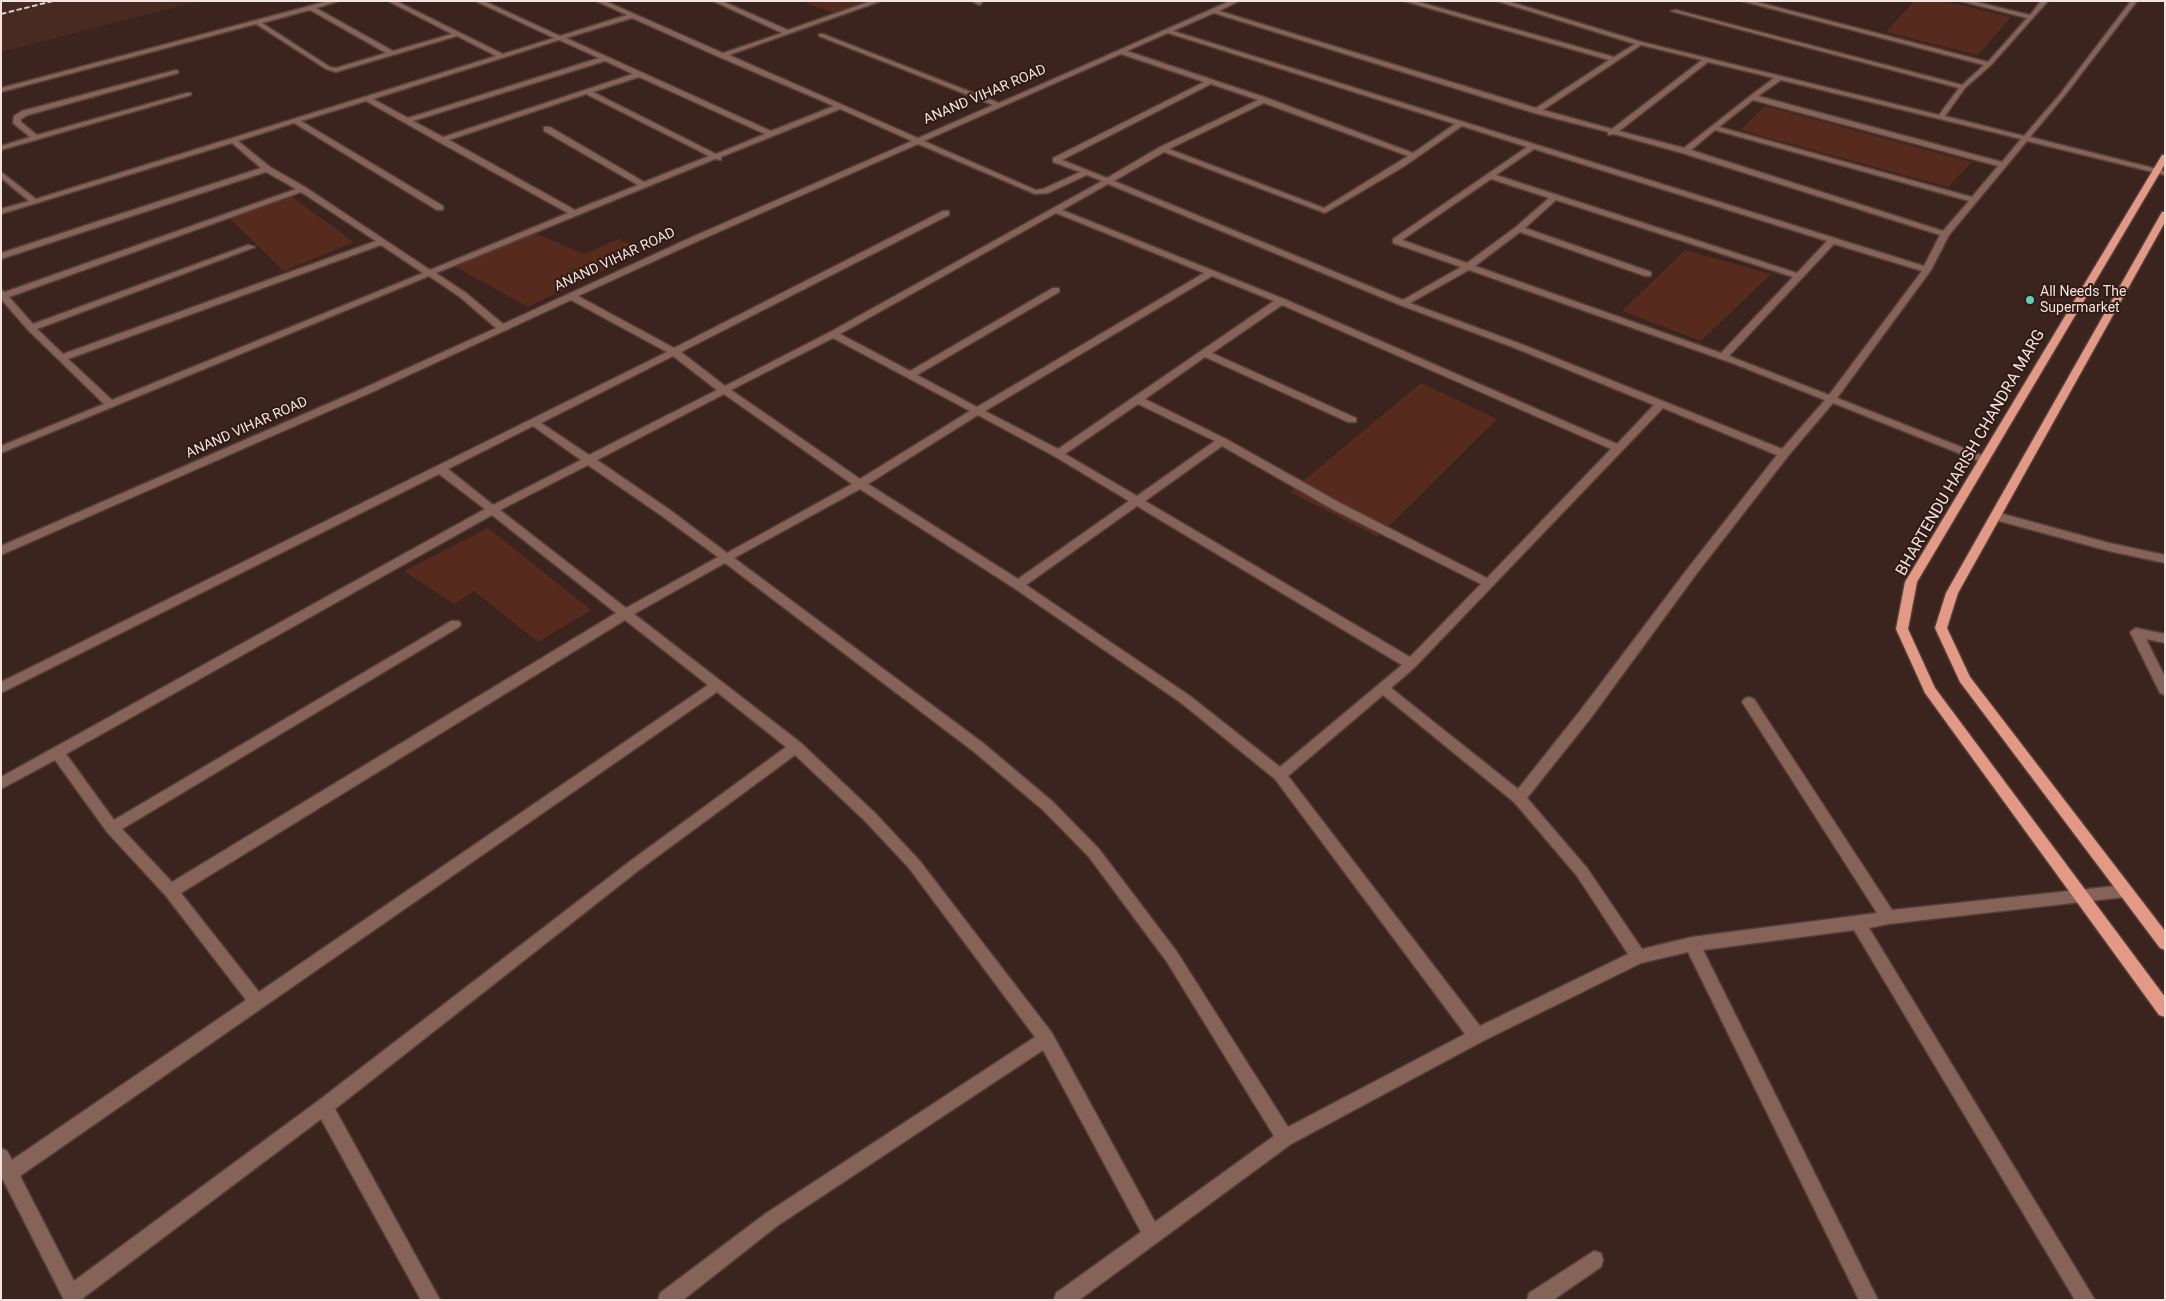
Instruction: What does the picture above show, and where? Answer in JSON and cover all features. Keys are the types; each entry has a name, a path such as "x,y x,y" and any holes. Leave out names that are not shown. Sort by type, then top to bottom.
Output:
{"main road":[{"name":"BHARTENDU HARISH CHANDRA MARG","path":"2165,157 2161,172 1911,582 1902,629 1930,690 2165,1010"},
{"path":"2165,214 1952,593 1941,628 1965,679 2165,943"}],"street":[{"path":"1,90 336,1"},
{"path":"391,1 500,55"},
{"path":"478,1 773,135"},
{"path":"599,1 1036,192 1045,191 1086,172"},
{"path":"716,1 788,33"},
{"path":"722,56 878,1"},
{"name":"ANAND VIHAR ROAD","path":"3,547 366,391 918,139 1236,1"},
{"path":"1407,1 1615,60"},
{"path":"1500,1 1640,43 2026,137 2161,172"},
{"path":"1745,1 1989,64"},
{"path":"1963,1 2032,17"},
{"path":"1941,117 1963,87 1989,64 2044,1"},
{"path":"1519,798 1784,454 1832,398 1927,270 1946,234 2004,165 2134,1"},
{"path":"311,8 393,54"},
{"path":"1213,11 1537,112 1685,151 1946,234"},
{"path":"1674,11 1963,87"},
{"path":"1,212 500,55 631,16"},
{"path":"258,23 331,70 342,69 458,34"},
{"path":"1167,31 1927,270"},
{"path":"821,35 998,105"},
{"path":"1537,112 1640,43"},
{"path":"1119,51 1264,100 1414,156"},
{"path":"408,120 604,59"},
{"path":"1611,133 1708,60"},
{"path":"36,138 17,123 17,118 25,113 176,72"},
{"path":"442,140 640,74"},
{"path":"1685,151 1716,128 1752,96 1781,77"},
{"path":"1210,82 1056,160 1404,303 1518,346 1784,454"},
{"path":"585,92 718,158"},
{"path":"1,148 190,94"},
{"path":"1752,96 2004,165"},
{"path":"367,98 575,214"},
{"path":"1,784 492,510 833,334 1164,150 1264,100"},
{"path":"1,450 429,272 718,158 841,106"},
{"path":"294,120 440,208"},
{"path":"1164,150 1325,211 1414,156 1460,124"},
{"path":"1716,128 1974,200"},
{"path":"548,129 645,186"},
{"path":"232,139 267,169 302,189 412,264 429,272 463,295 502,328"},
{"path":"1533,146 1396,241 1723,357 1832,398 1985,460"},
{"path":"1,256 267,169"},
{"path":"1,174 34,202"},
{"path":"1490,176 1798,276"},
{"path":"110,404 31,328 3,295 302,189"},
{"path":"1404,303 1470,266 1519,229 1554,198"},
{"path":"1056,210 1281,301 1617,448"},
{"path":"1,688 532,421 674,352 946,213"},
{"path":"1519,229 1648,274"},
{"path":"1723,357 1832,241"},
{"path":"62,358 382,242"},
{"path":"31,328 251,247"},
{"path":"171,891 626,613 860,484 976,412 1211,273"},
{"path":"910,375 1056,290"},
{"path":"571,296 674,352 724,390 860,484 1018,585 1185,699 1280,776 1477,1036"},
{"path":"1058,454 1281,301"},
{"path":"833,334 976,412 1058,454 1411,664"},
{"path":"1206,354 1352,420"},
{"path":"1139,400 1222,441 1338,507 1488,583"},
{"path":"1280,776 1411,664 1661,404"},
{"path":"532,421 590,460 725,558 978,747 1048,806 1094,853 1172,958 1285,1138"},
{"path":"1018,585 1222,441"},
{"path":"438,468 796,747 870,818 914,864 1046,1039 1152,1235"},
{"path":"1996,516 2109,547 2165,559"},
{"path":"112,828 455,624"},
{"path":"2165,639 2136,632 2165,690"},
{"path":"716,686 257,1002 5,1165 73,1297 324,1107 634,866 796,747"},
{"path":"1384,689 1519,798 1582,872 1638,956"},
{"path":"1749,702 1888,917"},
{"path":"57,753 112,828 171,891 257,1002"},
{"path":"1064,1300 1285,1138 1477,1036 1638,956 1692,944 1858,923 1888,917 2125,891"},
{"path":"1858,923 2086,1300"},
{"path":"1692,944 1869,1300"},
{"path":"667,1300 771,1220 1046,1039"},
{"path":"324,1107 431,1300"},
{"path":"1536,1300 1594,1260"}],"shaded area":[{"path":"1,1 200,1 1,52"},
{"path":"810,1 873,1 837,14 805,3"},
{"path":"1914,1 1944,1 2011,17 1978,55 1886,32"},
{"path":"1765,106 1972,162 1948,187 1740,130"},
{"path":"292,197 354,242 284,271 229,218"},
{"path":"532,232 584,254 619,239 643,251 528,307 452,265"},
{"path":"1685,250 1771,274 1701,341 1622,311"},
{"path":"1421,383 1497,419 1378,537 1290,492"},
{"path":"488,528 591,610 538,642 474,591 454,604 404,571"}],"railway":[{"path":"1,14 53,1"}],"place":[{"name":"All Needs The Supermarket","path":"2030,300"}]}
